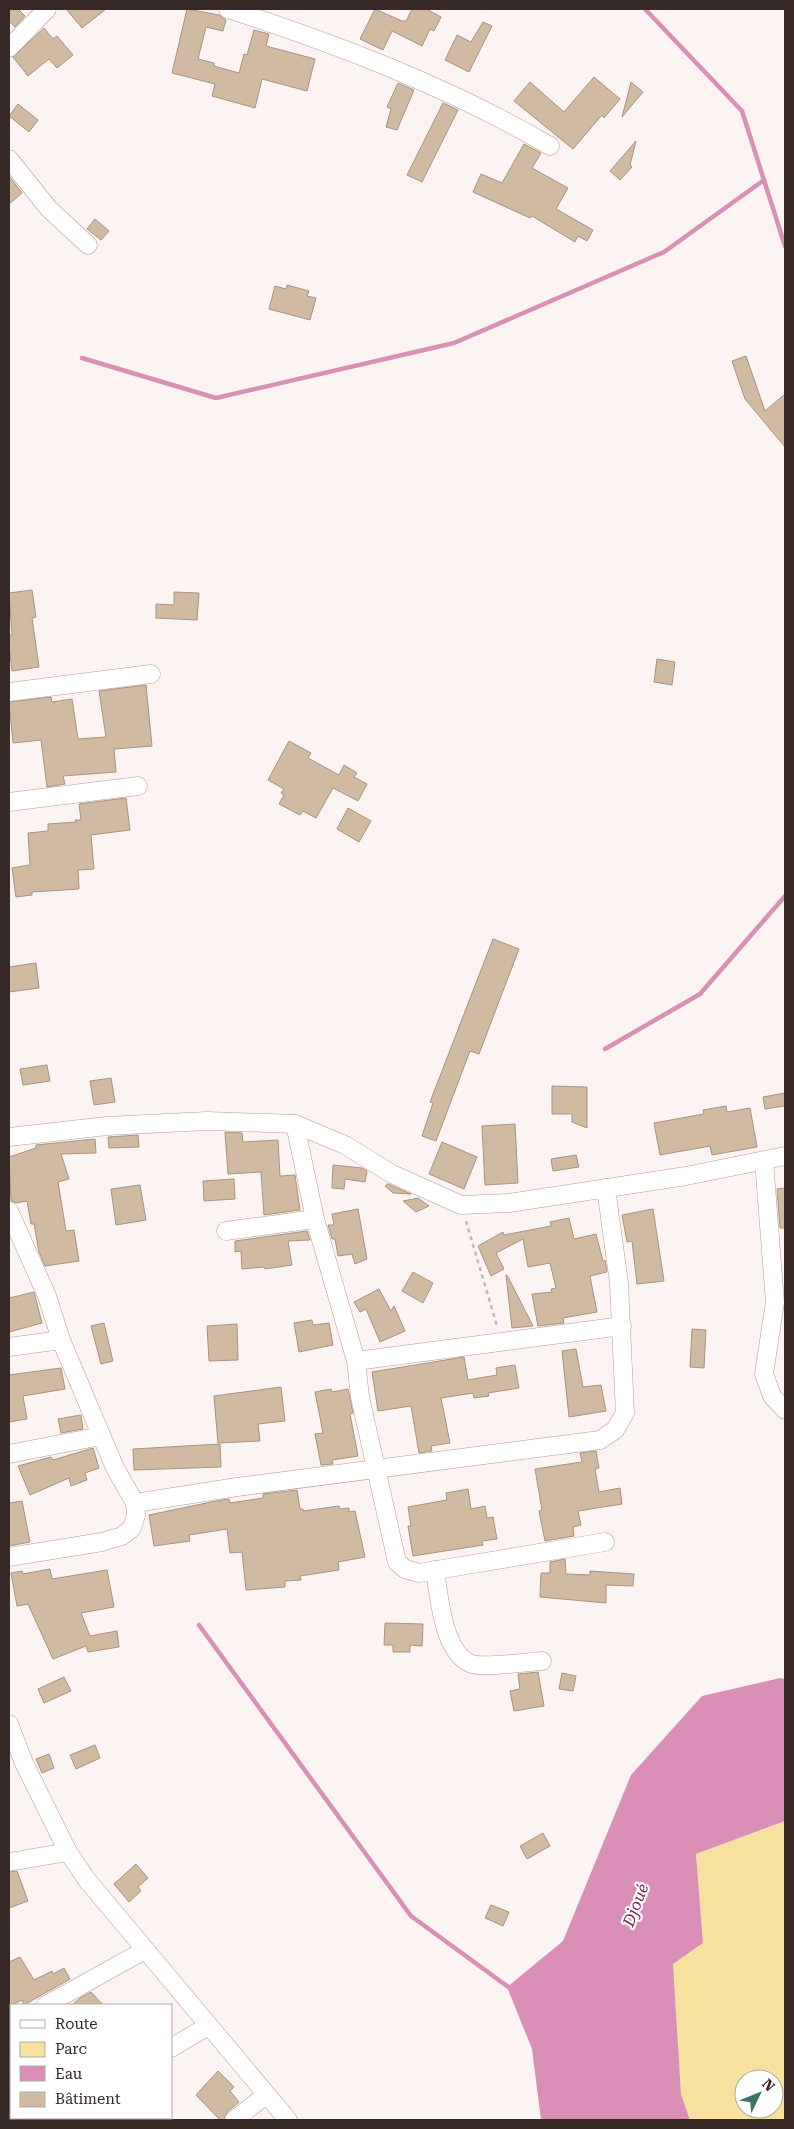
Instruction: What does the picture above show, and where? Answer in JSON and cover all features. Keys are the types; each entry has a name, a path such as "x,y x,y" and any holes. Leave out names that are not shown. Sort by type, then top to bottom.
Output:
{"street":[{"path":"9,48 47,9"},
{"path":"228,9 307,35 396,70 497,115 550,146"},
{"path":"9,159 49,209 88,245"},
{"path":"9,692 152,674"},
{"path":"9,802 138,786"},
{"path":"9,1137 107,1126 207,1121 295,1124 344,1145 392,1174 461,1205 509,1203 785,1156"},
{"path":"295,1124 315,1220 356,1361 360,1396 397,1562 405,1570 420,1573 605,1542"},
{"path":"764,1161 775,1302 764,1374 772,1396 785,1410"},
{"path":"135,1504 237,1487 375,1468 600,1440 615,1430 625,1413 622,1326 619,1283 606,1188"},
{"path":"9,1211 16,1243 47,1296 61,1340 115,1468 135,1504 136,1515 132,1528 122,1536 102,1542 9,1557"},
{"path":"226,1230 315,1220"},
{"path":"356,1361 622,1326"},
{"path":"9,1347 61,1340"},
{"path":"9,1454 101,1436"},
{"path":"435,1570 444,1621 450,1642 460,1658 473,1665 542,1661"},
{"path":"9,1724 16,1763 68,1852 88,1880 145,1950 288,2120"},
{"path":"9,1862 68,1852"},
{"path":"48,2004 145,1950"},
{"path":"172,2047 208,2026"},
{"path":"234,2120 266,2095"}],"path":[{"path":"461,1205 502,1342"}],"green space":[{"path":"785,1821 785,2120 690,2120 681,2094 673,1964 703,1943 696,1854"}],"water":[{"name":"Djoué","path":"780,1678 785,1679 785,1821 696,1854 703,1943 673,1964 681,2094 690,2120 541,2120 532,2049 507,1987 563,1941 631,1775 702,1696"}],"building":[{"path":"9,9 18,9 25,16 15,27 9,21"},
{"path":"66,9 106,9 82,28"},
{"path":"187,9 219,15 226,20 223,31 206,27 198,59 239,73 244,54 247,55 254,30 269,34 266,46 315,59 307,91 262,79 255,108 212,96 215,84 172,73"},
{"path":"375,9 402,21 406,21 412,9 426,9 441,17 434,31 430,29 422,46 392,31 383,50 360,39"},
{"path":"483,22 492,26 469,72 445,60 457,35 471,42"},
{"path":"44,28 53,39 57,36 73,55 57,68 49,59 28,76 13,57"},
{"path":"594,77 620,99 604,118 602,115 573,149 514,101 530,82 564,112"},
{"path":"631,82 643,92 622,117"},
{"path":"398,83 414,90 397,130 386,127 391,109 387,107"},
{"path":"443,103 458,110 422,182 407,175"},
{"path":"18,104 38,120 29,132 9,116"},
{"path":"636,141 630,165 632,167 620,180 610,171"},
{"path":"524,144 541,153 532,168 568,188 556,209 593,230 587,241 578,236 575,242 532,216 530,218 473,192 481,174 502,183"},
{"path":"9,176 22,193 9,204"},
{"path":"95,219 109,231 101,240 87,229"},
{"path":"287,285 309,291 307,296 316,298 310,320 269,309 275,286 286,289"},
{"path":"746,356 765,411 785,394 785,447 745,399 732,361"},
{"path":"32,590 36,617 32,618 39,667 12,671 9,646 9,635 12,635 9,593"},
{"path":"174,592 199,593 197,620 156,618 156,604 174,605"},
{"path":"657,659 675,662 672,685 654,682"},
{"path":"146,685 152,746 114,749 116,772 63,776 65,784 47,787 41,740 13,743 9,702 51,697 52,702 72,699 78,739 106,737 99,691"},
{"path":"289,741 311,753 308,758 339,775 344,765 357,773 354,777 367,784 358,801 333,788 316,818 303,811 300,815 279,804 284,795 281,793 284,789 268,780"},
{"path":"126,798 130,830 91,835 94,869 78,870 79,889 32,892 32,895 16,897 12,868 30,865 28,833 48,831 48,824 81,820 79,804"},
{"path":"348,808 371,821 359,842 337,829"},
{"path":"493,939 519,949 479,1054 470,1051 436,1141 422,1136 433,1103 430,1102"},
{"path":"36,963 39,988 9,992 9,967"},
{"path":"47,1065 50,1081 23,1085 20,1069"},
{"path":"111,1078 115,1102 94,1105 90,1081"},
{"path":"552,1086 587,1087 587,1128 572,1122 572,1114 552,1114"},
{"path":"785,1093 785,1106 765,1109 763,1097"},
{"path":"726,1106 727,1112 750,1108 757,1147 712,1155 710,1146 660,1155 654,1123 704,1114 703,1110"},
{"path":"515,1124 518,1183 485,1185 482,1126"},
{"path":"225,1132 242,1133 243,1142 278,1140 280,1176 295,1175 300,1210 264,1215 261,1172 228,1174"},
{"path":"138,1135 139,1147 109,1148 108,1137"},
{"path":"95,1139 96,1153 61,1154 69,1179 58,1182 66,1231 74,1230 79,1261 45,1266 39,1252 34,1224 31,1224 27,1201 16,1203 11,1201 9,1157 36,1148 36,1145"},
{"path":"442,1142 477,1157 464,1189 429,1174"},
{"path":"576,1155 579,1167 553,1171 551,1159"},
{"path":"333,1165 362,1168 367,1171 365,1182 345,1179 344,1189 332,1188"},
{"path":"234,1179 235,1199 204,1201 203,1181"},
{"path":"387,1184 411,1194 393,1193 385,1186"},
{"path":"140,1185 146,1220 116,1225 111,1189"},
{"path":"785,1188 785,1228 780,1228 777,1189"},
{"path":"418,1198 429,1206 416,1212 403,1201"},
{"path":"358,1209 367,1259 355,1264 352,1254 338,1256 335,1239 332,1239 328,1225 334,1225 332,1214"},
{"path":"653,1209 664,1281 637,1284 632,1241 627,1242 622,1215"},
{"path":"569,1218 574,1239 596,1234 603,1261 605,1260 607,1272 590,1276 597,1312 563,1318 564,1323 538,1326 532,1294 552,1292 551,1289 556,1288 550,1263 528,1267 523,1239 496,1253 504,1269 491,1276 478,1246 503,1232 504,1235 551,1226 550,1222"},
{"path":"307,1231 310,1240 288,1241 292,1265 265,1269 264,1267 242,1269 241,1251 235,1252 235,1241"},
{"path":"413,1272 433,1283 423,1303 402,1291"},
{"path":"507,1275 533,1326 512,1328"},
{"path":"379,1289 391,1311 394,1306 405,1331 380,1342 366,1309 360,1312 354,1302"},
{"path":"34,1292 42,1323 9,1332 9,1298"},
{"path":"312,1320 313,1325 329,1323 333,1345 299,1352 294,1323"},
{"path":"104,1323 113,1361 101,1364 91,1326"},
{"path":"237,1324 238,1360 209,1361 207,1326"},
{"path":"692,1329 706,1330 704,1368 690,1367"},
{"path":"576,1349 583,1387 601,1385 606,1411 569,1417 562,1351"},
{"path":"464,1357 468,1380 497,1375 496,1368 515,1365 519,1388 488,1393 489,1396 474,1398 473,1393 441,1398 450,1443 431,1446 432,1451 419,1453 411,1406 378,1411 372,1372"},
{"path":"61,1368 65,1389 23,1396 27,1419 9,1422 9,1375"},
{"path":"281,1387 285,1421 258,1424 260,1441 218,1443 214,1396"},
{"path":"331,1389 332,1392 348,1389 353,1413 350,1414 358,1456 332,1460 333,1464 321,1465 315,1434 323,1433 315,1392"},
{"path":"81,1415 83,1429 61,1433 58,1419"},
{"path":"220,1444 221,1467 134,1470 133,1449"},
{"path":"93,1448 99,1468 85,1473 87,1480 71,1486 69,1478 30,1495 18,1466 51,1457 53,1460"},
{"path":"596,1451 599,1468 595,1469 599,1492 620,1488 622,1504 578,1511 581,1525 573,1527 574,1536 545,1541 539,1511 542,1510 535,1469 582,1462 580,1453"},
{"path":"468,1489 471,1509 485,1506 487,1518 493,1517 497,1539 482,1541 483,1545 413,1556 408,1526 411,1526 408,1507 447,1500 446,1493"},
{"path":"297,1490 300,1509 303,1509 303,1511 339,1506 340,1509 349,1508 349,1512 355,1511 365,1557 338,1562 339,1570 300,1576 301,1580 285,1581 285,1587 246,1590 242,1552 230,1553 227,1529 189,1535 190,1541 154,1546 149,1515 216,1501 229,1499 230,1503 263,1498 263,1494"},
{"path":"22,1501 30,1542 9,1546 9,1503"},
{"path":"565,1559 566,1574 590,1575 590,1571 634,1574 633,1586 606,1585 606,1603 540,1597 541,1573 550,1573 550,1562"},
{"path":"50,1569 52,1579 107,1570 114,1607 81,1613 90,1636 117,1631 119,1647 88,1652 86,1646 53,1659 28,1604 17,1606 11,1573 22,1571 23,1574"},
{"path":"385,1623 423,1624 422,1646 410,1645 410,1652 393,1652 393,1645 384,1645"},
{"path":"538,1672 544,1706 514,1711 510,1691 520,1689 518,1674"},
{"path":"562,1673 576,1676 573,1691 559,1689"},
{"path":"64,1677 71,1691 44,1703 38,1689"},
{"path":"95,1745 100,1758 76,1769 70,1755"},
{"path":"49,1754 54,1768 42,1773 36,1759"},
{"path":"543,1833 550,1846 527,1859 520,1846"},
{"path":"136,1864 148,1878 138,1887 141,1891 129,1902 114,1884"},
{"path":"17,1871 28,1901 9,1908 9,1872"},
{"path":"491,1905 509,1912 503,1926 485,1918"},
{"path":"20,1957 34,1980 52,1971 53,1974 64,1968 70,1979 26,2004 24,2004 22,2000 9,2006 9,1962"},
{"path":"91,1992 102,2004 73,2004"},
{"path":"218,2071 234,2087 230,2091 239,2102 227,2112 224,2120 220,2120 196,2095"}],"waterway":[{"path":"645,9 742,111 785,246"},
{"path":"82,358 216,398 454,343 664,252 764,180"},
{"path":"605,1049 700,994 785,896"},
{"path":"199,1625 411,1916 511,1989"}]}
